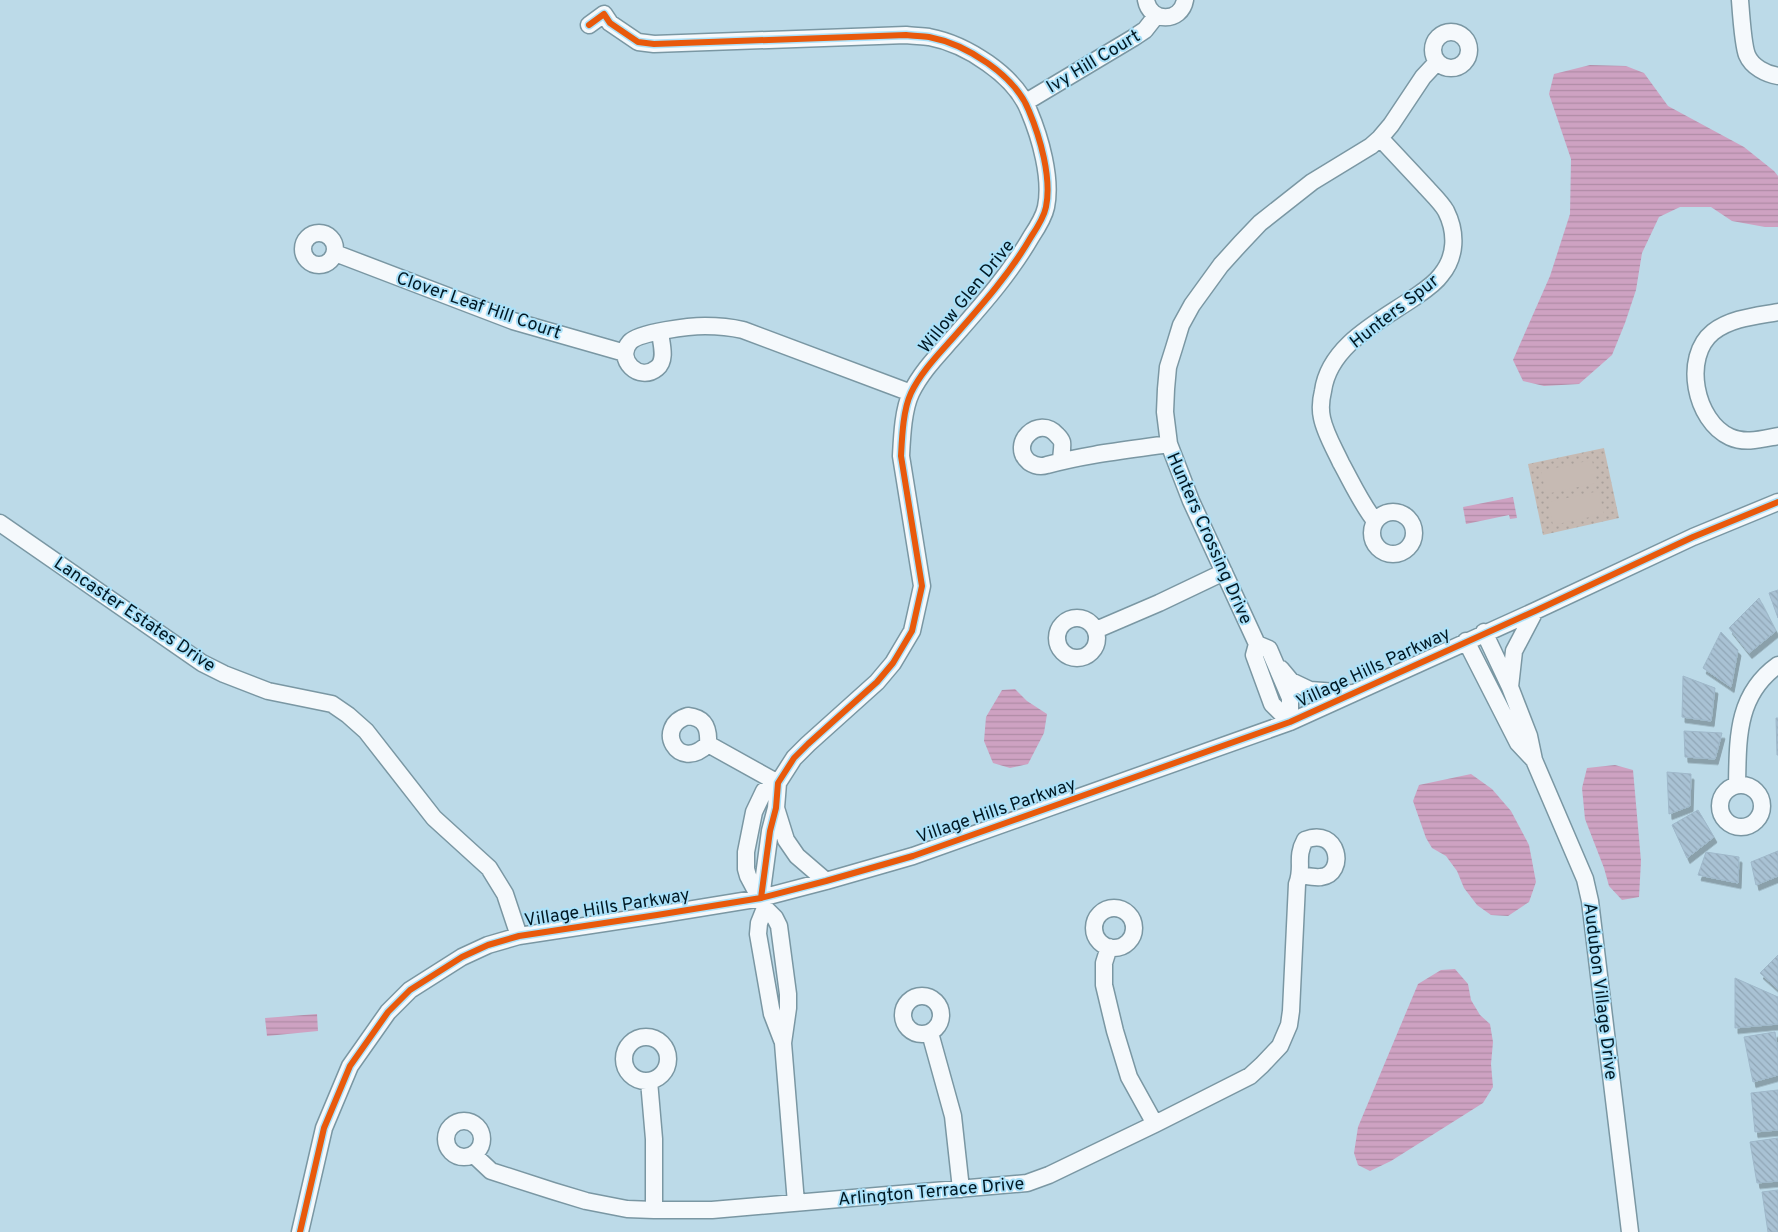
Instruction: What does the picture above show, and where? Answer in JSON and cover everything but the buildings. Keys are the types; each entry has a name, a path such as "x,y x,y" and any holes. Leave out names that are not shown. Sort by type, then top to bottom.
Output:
{"street":[{"path":"1146,0 1149,9 1156,16 1165,18 1172,17 1182,9 1184,0"},
{"path":"1740,0 1747,54 1760,70 1778,76"},
{"name":"Willow Glen Drive","path":"589,25 604,14 610,23 638,42 654,44 906,35 930,38 950,44 988,63 1018,88 1026,102 1042,151 1047,186 1046,207 1038,226 1008,274 928,367 911,393 902,436 901,456 922,586 912,631 893,663 876,682 794,758 778,783 764,791 754,812 746,852 748,876 763,903"},
{"name":"Ivy Hill Court","path":"1026,102 1133,38 1145,30 1156,16"},
{"name":"Hunters Crossing Drive","path":"1290,722 1272,704 1254,655 1257,644 1191,501 1169,444 1165,412 1168,367 1182,325 1221,264 1260,223 1312,182 1371,146 1380,138 1391,125 1423,77 1437,62"},
{"name":"Hunters Spur","path":"1375,521 1362,504 1329,436 1322,417 1321,400 1323,386 1328,372 1336,359 1348,346 1360,334 1424,290 1440,276 1450,262 1454,250 1453,236 1446,211 1380,138"},
{"name":"Clover Leaf Hill Court","path":"334,253 513,321 625,353"},
{"path":"1778,312 1737,320 1711,333 1702,345 1697,357 1695,372 1702,405 1718,429 1730,437 1744,441 1756,441 1778,436"},
{"path":"660,332 663,358 656,369 642,373 635,371 626,360 625,353 627,347 636,337 660,332 703,326 732,328 743,330 911,393"},
{"path":"1055,463 1169,444"},
{"name":"Village Hills Parkway","path":"300,1232 324,1128 350,1066 388,1012 410,990 462,956 488,944 519,936 657,915 763,903 826,881 913,856 1290,722 1484,632 1535,611 1692,537 1778,502"},
{"name":"Lancaster Estates Drive","path":"0,523 202,663 224,674 268,691 332,704 348,715 366,732 434,818 489,868 505,894 519,936"},
{"path":"1096,630 1224,572"},
{"name":"Audubon Village Drive","path":"1510,687 1514,651 1535,611"},
{"name":"Audubon Village Drive","path":"1484,632 1510,687 1529,736 1534,760 1584,880 1590,900 1630,1232"},
{"name":"Audubon Village Drive","path":"1466,641 1518,743 1534,760"},
{"name":"Hunters Crossing Drive","path":"1257,644 1268,649 1290,698 1290,722"},
{"name":"Hunters Crossing Drive","path":"1273,659 1291,681 1310,690 1352,694"},
{"path":"1737,785 1739,726 1744,710 1750,695 1761,680 1778,665"},
{"path":"708,744 778,783"},
{"name":"Willow Glen Drive","path":"763,903 770,831 776,808 778,783"},
{"path":"776,808 786,840 797,856 826,881"},
{"name":"Arlington Terrace Drive","path":"474,1155 491,1171 586,1201 627,1209 712,1210 1027,1183 1049,1175 1250,1076 1280,1046 1285,1038 1292,1011 1297,884 1301,875"},
{"path":"763,903 779,926 788,994 783,1043 796,1203"},
{"path":"1108,947 1104,964 1104,985 1108,1008 1129,1077 1155,1124"},
{"path":"930,1033 953,1116 961,1189"},
{"path":"650,1081 654,1139 654,1210"}],"shaded area":[{"path":"1590,65 1626,66 1644,73 1668,106 1744,147 1774,171 1778,176 1778,227 1765,227 1732,221 1711,207 1680,207 1659,217 1642,253 1636,290 1612,355 1579,384 1544,386 1523,381 1513,360 1550,276 1570,214 1571,159 1549,94 1554,74"},
{"path":"1604,448 1619,518 1543,535 1528,464"},
{"path":"1592,460 1597,483 1546,494 1541,471"},
{"path":"1599,491 1604,514 1553,525 1548,502"},
{"path":"1513,497 1517,518 1510,519 1509,515 1466,524 1463,507"},
{"path":"1015,689 1027,701 1047,714 1044,733 1028,764 1010,768 993,763 984,741 986,717 1002,690"},
{"path":"1615,765 1633,770 1641,861 1639,897 1622,900 1609,886 1585,819 1582,788 1587,768"},
{"path":"1471,774 1492,789 1511,811 1529,845 1536,882 1529,902 1508,916 1491,915 1477,905 1464,888 1457,871 1446,856 1432,848 1426,838 1413,801 1419,785"},
{"path":"1455,969 1468,984 1471,1000 1480,1015 1490,1024 1493,1042 1491,1064 1493,1087 1483,1103 1391,1161 1370,1171 1358,1165 1354,1153 1358,1127 1418,984 1441,970"},
{"path":"317,1014 318,1031 267,1036 265,1018"}],"cycle path":[{"path":"589,25 604,14 610,23 638,42 654,44 906,35 929,37 943,41 958,46 988,63 1013,85 1029,111 1044,158 1047,196 1045,211 1040,222 1004,277 925,371 915,385 906,407 901,456 922,586 912,631 893,663 877,682 794,758 778,783 776,808 770,831 761,898"},
{"path":"300,1232 324,1128 350,1066 388,1012 410,990 462,957 488,945 519,936 761,898 913,856 1290,722 1693,537 1778,502"}]}
